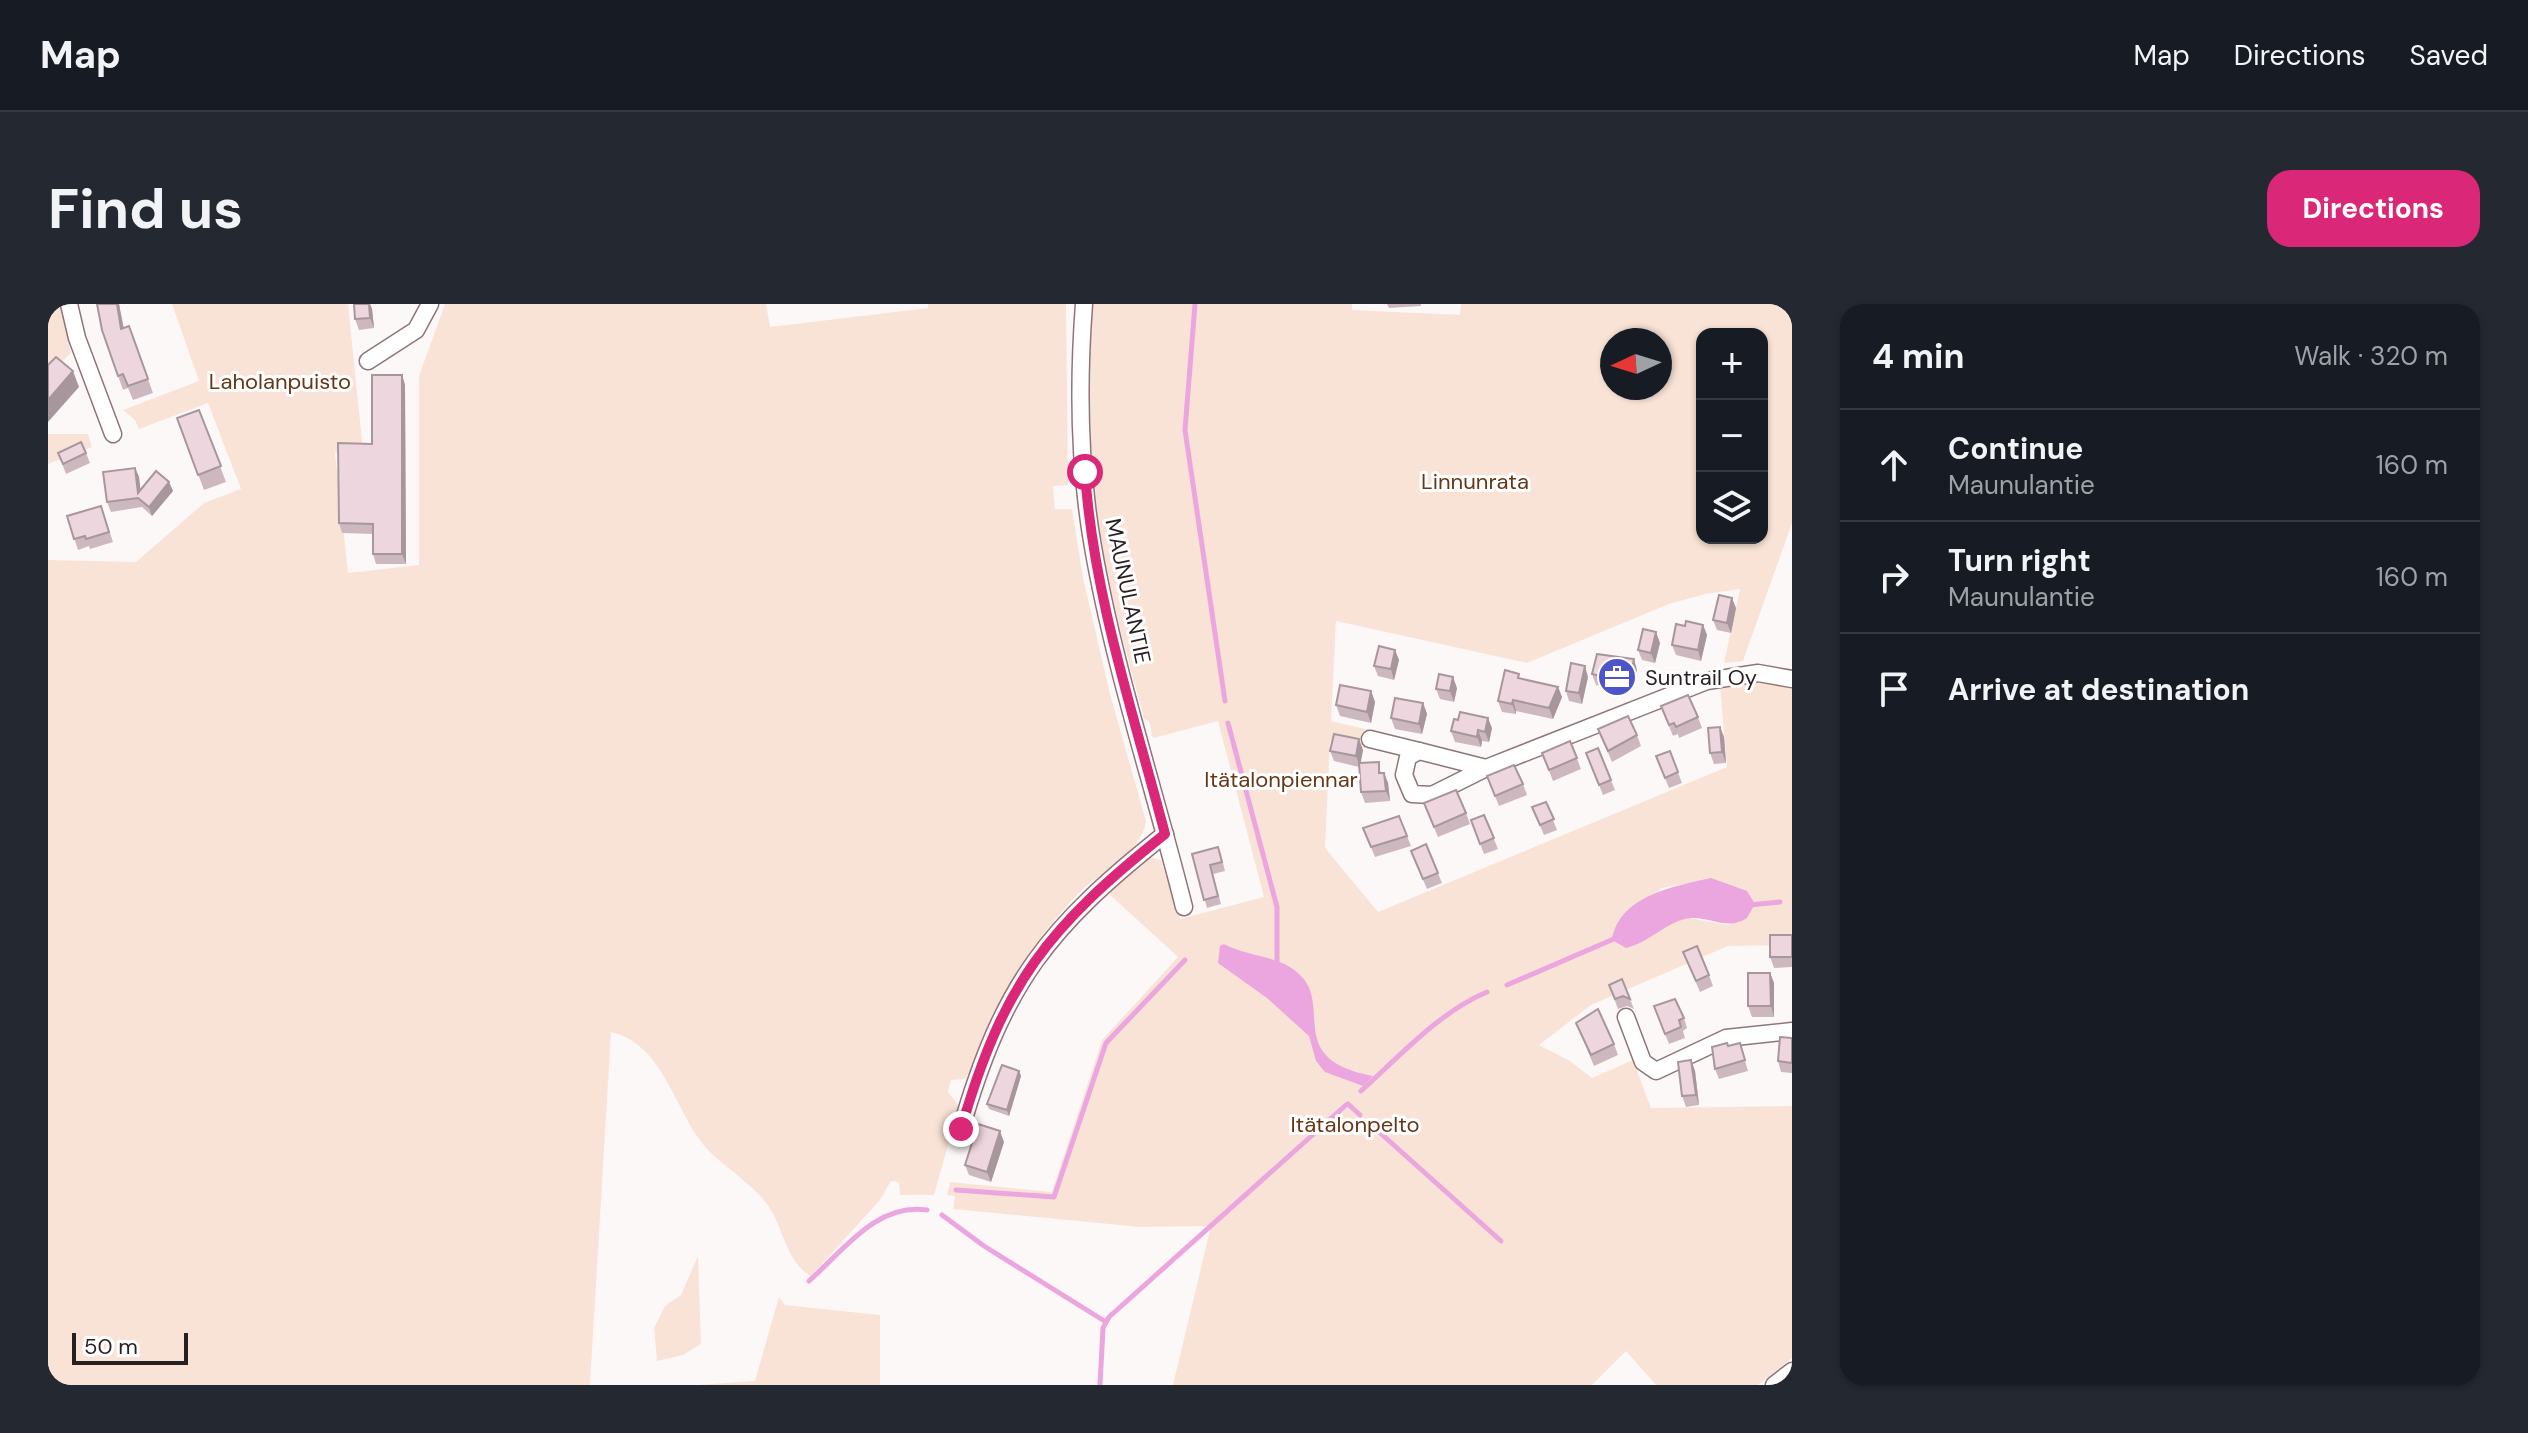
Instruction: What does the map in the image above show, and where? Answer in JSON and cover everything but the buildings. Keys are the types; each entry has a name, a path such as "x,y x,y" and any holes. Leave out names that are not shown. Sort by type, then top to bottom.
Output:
{"street":[{"path":"69,304 77,338 113,434"},
{"path":"368,361 416,330 430,304"},
{"name":"MAUNULANTIE","path":"1084,304 1083,441 1092,543 1104,604 1184,907"},
{"path":"1419,751 1404,764 1404,775 1412,794 1432,795 1486,768 1707,681 1758,673 1792,679"},
{"path":"1370,739 1486,768"},
{"path":"961,1129 990,1041 1025,972 1073,912 1165,834"},
{"path":"1626,1017 1643,1062 1656,1071 1726,1038 1757,1032 1792,1031"},
{"path":"1774,1385 1792,1371"}],"green space":[{"path":"48,304 60,304 71,353 48,375"},
{"name":"Laholanpuisto","path":"172,304 348,304 363,450 335,453 348,573 419,565 419,376 445,304 766,304 770,327 928,308 928,304 1066,304 1068,485 1053,486 1055,509 1072,509 1083,578 1110,694 1146,821 1143,832 1128,853 1077,895 1027,956 989,1024 965,1079 951,1080 948,1092 959,1106 934,1195 900,1195 899,1182 891,1181 880,1200 811,1276 792,1256 765,1202 709,1151 697,1136 668,1082 645,1051 630,1039 611,1032 590,1385 48,1385 48,560 136,562 204,503 241,489 208,403 139,429 135,420 123,410 199,381"},
{"path":"1091,304 1352,304 1352,310 1460,315 1461,304 1792,304 1792,523 1743,661 1724,663 1740,589 1669,604 1527,663 1336,621 1331,721 1369,730 1365,748 1330,741 1325,848 1378,912 1727,767 1720,686 1759,682 1792,688 1792,945 1728,946 1591,1005 1539,1045 1570,1061 1592,1078 1633,1060 1651,1108 1792,1106 1792,1358 1758,1385 1656,1385 1626,1351 1592,1385 1173,1385 1211,1226 1140,1227 953,1209 955,1196 947,1195 950,1182 1052,1192 1102,1040 1178,957 1109,894 1116,883 1150,857 1161,860 1180,919 1264,897 1218,721 1153,738 1149,722 1144,718 1111,591 1101,539 1090,435","holes":["1684,884 1755,904 1747,918 1727,925 1689,918 1616,926 1662,888"]},
{"path":"48,434 88,434 92,447 48,464"},
{"path":"698,1256 701,1344 683,1355 657,1361 654,1328 665,1306 681,1295"},
{"path":"779,1297 785,1305 880,1315 880,1385 697,1385 755,1381"}],"shaded area":[{"path":"1711,878 1747,891 1755,904 1747,918 1733,923 1691,918 1626,948 1612,940 1617,925 1637,903 1666,889"},
{"path":"1224,944 1272,959 1298,973 1308,986 1313,1000 1315,1030 1319,1044 1328,1057 1345,1068 1373,1076 1363,1086 1325,1072 1316,1061 1309,1036 1267,998 1218,963 1220,946"}],"waterway":[{"path":"1195,304 1185,430 1225,701"},
{"path":"1228,723 1277,907 1277,961"},
{"path":"1749,905 1780,902"},
{"path":"1507,985 1616,938"},
{"path":"956,1190 1054,1197 1106,1043 1185,960"},
{"path":"1361,1091 1436,1023 1487,992"},
{"path":"1348,1104 1360,1115"},
{"path":"1100,1385 1103,1328 1109,1317 1346,1105"},
{"path":"1368,1122 1501,1241"},
{"path":"809,1281 876,1221 909,1210 927,1210"},
{"path":"942,1215 984,1246 1106,1322"}],"place":[{"name":"Suntrail Oy","path":"1617,677"}],"route":[{"path":"961,1129 990,1041 1025,972 1073,912 1103,883 1165,834 1104,604 1092,543 1085,472"}],"park label":[{"name":"Linnunrata","path":"1475,481"},
{"name":"Itätalonpiennar","path":"1281,779"},
{"name":"Itätalonpelto","path":"1355,1124"}]}
